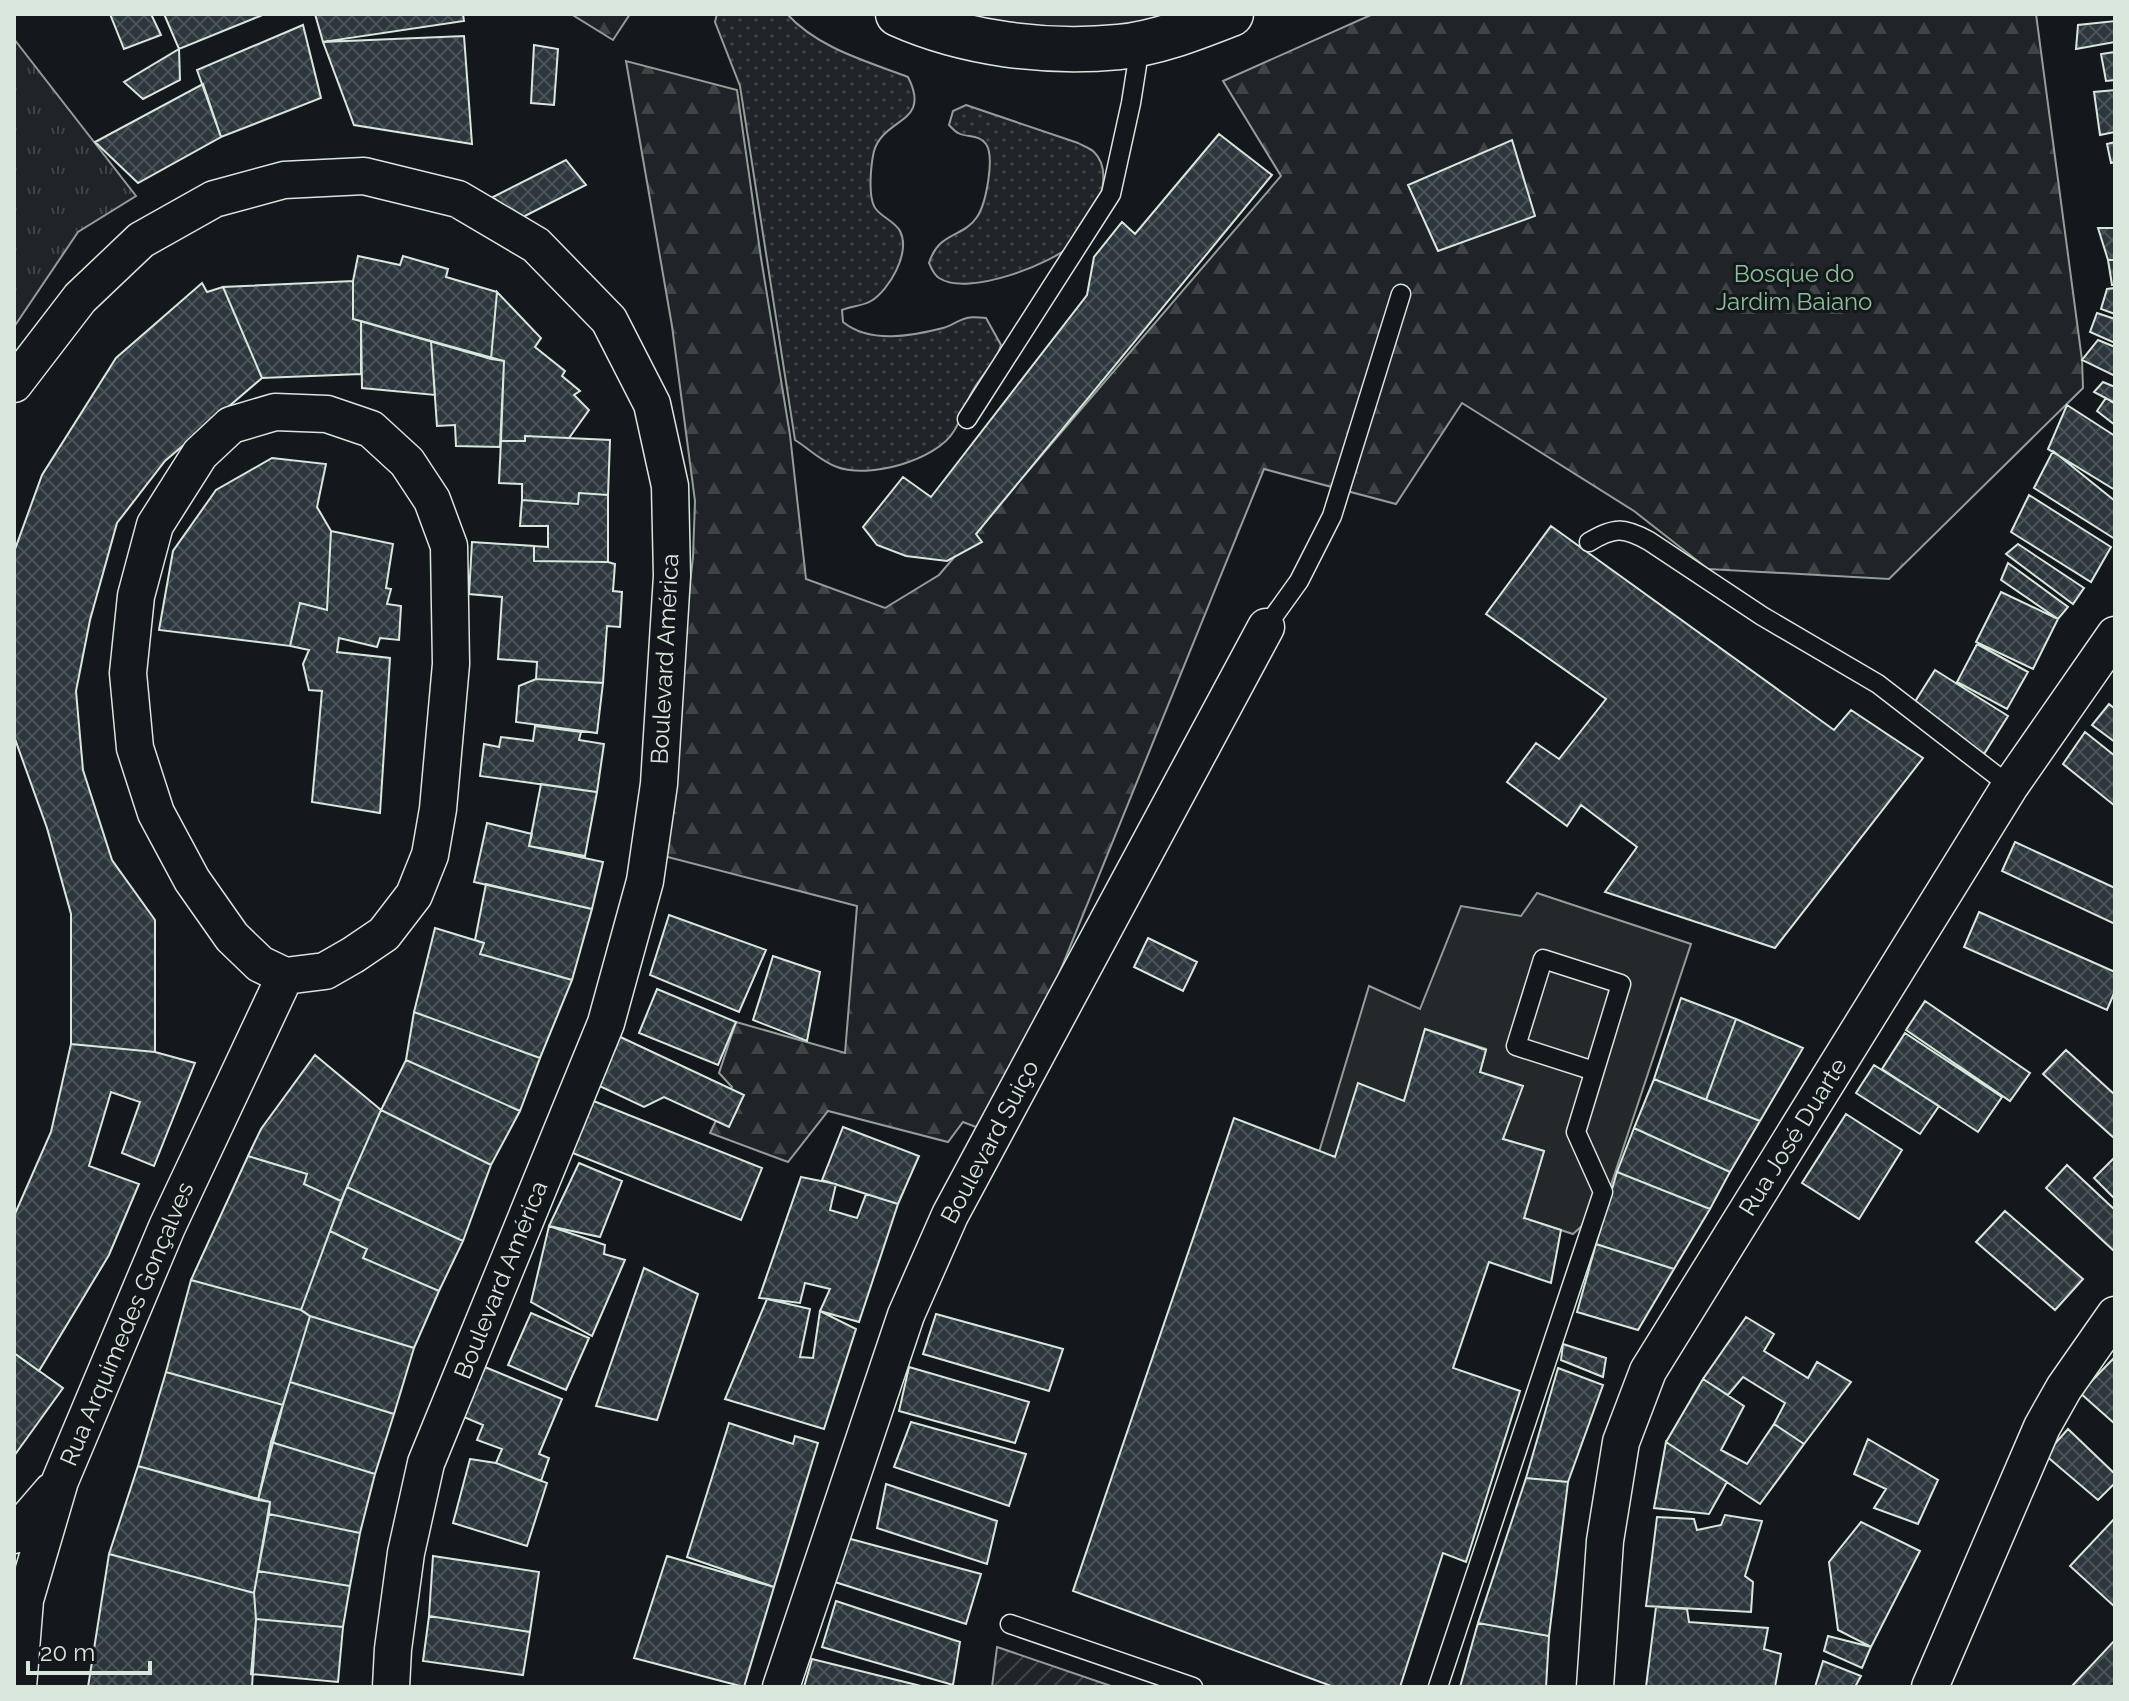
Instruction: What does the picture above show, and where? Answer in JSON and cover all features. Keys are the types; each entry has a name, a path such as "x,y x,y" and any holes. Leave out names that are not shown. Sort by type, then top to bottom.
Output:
{"main road":[{"path":"898,14 921,24 988,41 1059,49 1121,47 1182,33 1231,14"}],"street":[{"name":"Boulevard América","path":"14,384 80,298 141,240 214,199 284,180 364,176 458,199 536,245 609,320 652,404 670,486 672,576 659,784 645,881 606,1023 426,1463 406,1553 391,1687"},
{"path":"275,412 327,414 371,429 407,462 432,500 449,546 451,664 438,809 430,855 414,895 384,934 325,971 285,976 260,964 232,937 192,880 156,813 135,748 128,673 136,596 155,525 200,454 231,425 275,412"},
{"name":"Boulevard Suiço","path":"781,1687 906,1315 950,1215 1266,627"},
{"name":"Rua José Duarte","path":"1595,1687 1605,1541 1621,1442 1648,1371 2010,786 2115,635"},
{"name":"Rua Arquimedes Gonçalves","path":"18,1687 25,1600 60,1481 167,1227 285,976"},
{"path":"1930,1687 2042,1427 2064,1388 2115,1315"},
{"path":"14,1535 60,1481"}],"lane":[{"path":"967,419 1111,194 1131,103 1140,43"},
{"path":"1266,627 1299,581 1332,516 1401,294"},
{"path":"1589,542 1608,530 1629,531 1649,541 1762,616 1878,684 2010,786"},
{"path":"1438,1687 1603,1192 1576,1132 1621,984 1543,959 1516,1046 1594,1071"},
{"path":"1010,1624 1193,1687"}],"green space":[{"path":"571,14 630,14 613,40"},
{"path":"717,14 787,14 828,45 908,77 914,92 914,104 904,119 879,140 874,151 871,178 874,206 900,231 903,250 885,289 868,303 842,310 843,322 866,333 892,336 931,331 969,317 986,318 1001,345 996,358 972,392 954,431 945,442 917,459 883,469 850,470 826,462 795,440 740,86 715,22"},
{"path":"884,14 1176,14 1122,31 1051,35"},
{"name":"Bosque do Jardim Baiano","path":"1373,14 2036,14 2082,360 2083,388 1889,579 1708,569 1634,511 1462,403 1396,504 1264,469 994,1134 963,1122 948,1142 828,1111 788,1162 710,1133 732,1087 719,1073 736,1022 845,1053 857,906 660,855 693,557 695,501 672,326 626,61 737,90 790,435 806,579 885,608 939,575 1281,176 1223,81"},
{"path":"14,39 136,196 78,232 14,327"},
{"path":"966,105 1088,148 1100,161 1103,185 1090,223 1076,242 1064,251 1030,268 989,281 952,283 939,278 929,263 939,245 965,229 977,217 986,192 990,159 986,144 980,139 958,133 949,125 953,111"},
{"path":"997,1647 1114,1687 992,1687"}],"shaded area":[{"path":"1537,893 1691,944 1604,1206 1573,1234 1524,1218 1544,1151 1503,1139 1480,1072 1486,1049 1425,1029 1404,1101 1335,1157 1319,1152 1369,986 1420,1009 1461,906 1521,916"}],"building":[{"path":"110,14 151,14 161,35 124,49"},
{"path":"164,14 265,14 179,49"},
{"path":"315,14 463,14 464,21 323,42"},
{"path":"2115,21 2115,42 2076,49 2078,25"},
{"path":"303,25 321,98 221,137 197,70"},
{"path":"464,36 472,144 354,125 323,42"},
{"path":"534,45 558,49 554,105 531,103"},
{"path":"179,49 180,80 143,99 124,82"},
{"path":"2115,52 2115,80 2106,81 2101,54"},
{"path":"203,84 221,137 138,183 95,142"},
{"path":"2115,90 2115,132 2100,135 2094,92"},
{"path":"1219,134 1272,175 976,534 982,542 947,561 906,556 877,545 863,527 903,477 931,497 1087,295 1094,257 1122,222 1135,234"},
{"path":"1512,140 1535,216 1438,251 1408,185"},
{"path":"2115,142 2115,162 2111,163 2107,144"},
{"path":"566,160 586,185 517,220 493,197"},
{"path":"2098,228 2115,228 2115,260 2108,260"},
{"path":"358,256 400,265 403,256 448,269 446,277 497,292 491,359 353,319 353,281"},
{"path":"2108,260 2115,260 2115,285 2112,285"},
{"path":"353,281 353,319 361,321 361,374 262,378 223,287"},
{"path":"202,283 207,292 223,287 262,378 165,461 117,523 90,620 76,691 83,770 112,860 155,920 155,1052 71,1044 71,914 47,828 15,739 14,552 42,475 116,358"},
{"path":"2115,288 2115,314 2101,309 2107,289"},
{"path":"497,292 541,338 535,347 565,371 562,376 580,391 574,395 589,410 569,438 525,436 525,441 501,441 504,361 491,359"},
{"path":"2097,313 2115,319 2115,343 2090,332"},
{"path":"361,321 431,341 435,395 362,388"},
{"path":"2098,340 2115,347 2115,376 2082,360"},
{"path":"431,341 504,361 500,447 456,446 455,425 437,426"},
{"path":"2103,382 2115,387 2115,403 2094,392"},
{"path":"2106,398 2115,404 2115,425 2097,411"},
{"path":"2067,405 2115,436 2115,490 2048,449"},
{"path":"525,436 610,440 608,495 579,493 578,504 522,500 522,484 499,483 501,441 525,441"},
{"path":"2053,451 2115,501 2115,539 2034,488"},
{"path":"272,458 326,464 317,507 331,531 327,610 300,603 290,646 159,630 173,551 216,490"},
{"path":"579,493 608,495 608,562 534,561 534,546 548,547 548,526 520,526 522,500 578,504"},
{"path":"2029,495 2111,547 2091,582 2011,532"},
{"path":"1551,526 1834,730 1851,710 1923,758 1775,948 1605,892 1637,847 1581,805 1567,826 1507,782 1536,743 1559,759 1606,699 1486,614"},
{"path":"331,531 393,544 386,588 391,589 387,604 401,606 399,640 380,638 377,647 339,638 337,652 390,658 380,813 312,802 322,691 309,690 303,664 309,650 290,646 300,603 327,610"},
{"path":"472,542 534,546 534,561 615,564 613,591 622,592 620,627 607,626 603,683 536,679 537,662 498,659 502,597 469,594"},
{"path":"2018,544 2084,588 2073,604 2006,554"},
{"path":"2008,563 2068,607 2058,619 2001,580"},
{"path":"2001,592 2058,619 2033,669 1976,642"},
{"path":"1977,644 2028,672 2007,709 1957,682"},
{"path":"1935,670 2008,716 1984,754 1911,708"},
{"path":"536,679 603,683 597,733 516,722 519,686"},
{"path":"2109,704 2115,709 2115,742 2092,725"},
{"path":"535,726 581,732 579,740 604,744 597,792 480,776 484,744 499,747 501,737 533,741"},
{"path":"2085,732 2115,756 2115,806 2063,764"},
{"path":"541,784 597,792 585,856 529,846"},
{"path":"487,823 532,834 529,846 603,862 592,909 474,882"},
{"path":"2015,842 2115,888 2115,924 2002,871"},
{"path":"486,884 592,909 572,980 480,954 484,943 475,940"},
{"path":"1979,912 2115,972 2115,991 2107,1010 1964,947"},
{"path":"669,915 766,950 739,1012 650,975"},
{"path":"435,928 484,943 480,954 572,980 540,1058 414,1012"},
{"path":"1148,938 1197,962 1183,991 1134,967"},
{"path":"773,956 820,972 807,1041 753,1020"},
{"path":"657,989 736,1022 718,1065 639,1033"},
{"path":"1681,998 1736,1019 1706,1100 1654,1079"},
{"path":"1925,1001 2030,1073 2010,1101 1906,1030"},
{"path":"414,1012 540,1058 520,1111 406,1060"},
{"path":"1736,1019 1803,1048 1760,1121 1706,1100"},
{"path":"1425,1029 1486,1050 1480,1072 1523,1086 1503,1139 1544,1151 1524,1218 1561,1230 1551,1283 1489,1262 1453,1368 1520,1391 1466,1562 1443,1553 1400,1687 1334,1687 1073,1591 1234,1118 1335,1157 1358,1083 1404,1101"},
{"path":"1905,1033 2002,1097 1978,1132 1882,1069"},
{"path":"614,1034 744,1095 729,1127 664,1097 644,1107 591,1082"},
{"path":"71,1044 155,1052 195,1063 154,1166 122,1153 140,1102 111,1092 89,1166 139,1184 109,1255 39,1371 14,1353 14,1216 51,1132"},
{"path":"2066,1050 2115,1095 2115,1139 2043,1074"},
{"path":"315,1055 381,1110 341,1201 304,1184 307,1174 248,1156 261,1129"},
{"path":"406,1060 520,1111 491,1165 381,1110"},
{"path":"1874,1065 1939,1106 1920,1134 1856,1093"},
{"path":"1654,1079 1760,1121 1730,1172 1634,1128"},
{"path":"581,1096 762,1168 741,1220 560,1148"},
{"path":"381,1110 491,1165 463,1241 347,1187"},
{"path":"1846,1114 1902,1150 1859,1219 1802,1183"},
{"path":"843,1127 919,1156 898,1204 822,1180"},
{"path":"1634,1128 1730,1172 1710,1209 1617,1172"},
{"path":"248,1156 307,1174 304,1184 341,1201 301,1310 191,1280"},
{"path":"2115,1157 2115,1199 2094,1178"},
{"path":"579,1163 622,1181 600,1237 549,1226"},
{"path":"2067,1165 2115,1210 2115,1252 2046,1188"},
{"path":"1617,1172 1710,1209 1674,1269 1596,1244"},
{"path":"801,1177 836,1184 830,1210 857,1218 866,1194 898,1204 859,1322 820,1311 830,1289 805,1283 800,1303 759,1298"},
{"path":"347,1187 463,1241 439,1291 363,1258 367,1249 330,1231"},
{"path":"2005,1211 2083,1279 2055,1310 1976,1242"},
{"path":"549,1226 605,1245 604,1254 625,1260 592,1336 531,1302"},
{"path":"330,1231 367,1249 363,1258 439,1291 414,1348 310,1316 301,1310"},
{"path":"1596,1244 1674,1269 1638,1330 1577,1312"},
{"path":"644,1268 698,1294 657,1420 596,1406"},
{"path":"191,1280 301,1310 310,1316 283,1405 166,1372"},
{"path":"767,1299 810,1309 800,1357 813,1358 820,1311 856,1329 824,1429 725,1399"},
{"path":"531,1313 589,1338 566,1390 508,1365"},
{"path":"936,1314 1063,1349 1049,1391 923,1354"},
{"path":"310,1316 414,1348 394,1414 290,1382"},
{"path":"1746,1317 1774,1334 1764,1351 1808,1378 1817,1362 1851,1382 1804,1444 1774,1424 1785,1403 1743,1377 1728,1395 1703,1379"},
{"path":"1563,1344 1606,1358 1603,1377 1561,1360"},
{"path":"14,1353 63,1388 14,1456"},
{"path":"2113,1359 2115,1361 2115,1424 2080,1393"},
{"path":"480,1365 562,1399 539,1454 549,1458 541,1481 496,1463 502,1449 477,1440 483,1425 459,1415"},
{"path":"909,1367 1029,1402 1015,1443 899,1411"},
{"path":"1558,1368 1603,1385 1568,1482 1526,1478"},
{"path":"166,1372 283,1405 258,1500 138,1466"},
{"path":"1703,1379 1744,1406 1721,1450 1747,1464 1774,1424 1804,1444 1760,1504 1666,1442"},
{"path":"290,1382 394,1414 375,1474 271,1442"},
{"path":"911,1422 1026,1454 1009,1506 894,1467"},
{"path":"729,1423 793,1444 795,1436 818,1443 774,1587 687,1557"},
{"path":"2068,1429 2115,1474 2115,1483 2098,1500 2045,1455"},
{"path":"1868,1439 1938,1480 1918,1524 1874,1508 1886,1489 1854,1474"},
{"path":"271,1442 375,1474 360,1533 269,1514 270,1502 258,1500"},
{"path":"1666,1442 1727,1482 1709,1514 1654,1508"},
{"path":"470,1459 496,1463 547,1483 527,1546 453,1523"},
{"path":"138,1466 270,1502 254,1593 109,1554"},
{"path":"1526,1478 1568,1482 1549,1636 1478,1623"},
{"path":"886,1484 997,1521 987,1564 877,1528"},
{"path":"269,1514 360,1533 350,1586 258,1571"},
{"path":"1725,1515 1762,1521 1745,1576 1753,1582 1751,1612 1646,1606 1657,1517 1694,1519 1697,1530 1721,1525"},
{"path":"2115,1518 2115,1607 2070,1566"},
{"path":"1861,1522 1920,1551 1871,1647 1838,1630 1829,1562"},
{"path":"847,1538 981,1574 966,1624 835,1582"},
{"path":"109,1554 254,1593 256,1619 252,1687 88,1687"},
{"path":"433,1556 539,1572 530,1632 429,1616"},
{"path":"667,1556 774,1587 744,1687 634,1658"},
{"path":"258,1571 350,1586 343,1627 256,1619 254,1593"},
{"path":"836,1601 960,1642 953,1685 822,1647"},
{"path":"1656,1607 1687,1609 1689,1622 1768,1628 1764,1649 1781,1654 1775,1687 1646,1687"},
{"path":"429,1616 530,1632 523,1675 423,1661"},
{"path":"256,1619 343,1627 338,1682 251,1674"},
{"path":"1478,1623 1549,1636 1546,1687 1460,1687"},
{"path":"1828,1636 1871,1647 1862,1668 1824,1651"},
{"path":"2115,1640 2115,1687 2071,1687"},
{"path":"812,1659 925,1687 804,1687"},
{"path":"1823,1661 1861,1676 1855,1687 1815,1687"}]}
